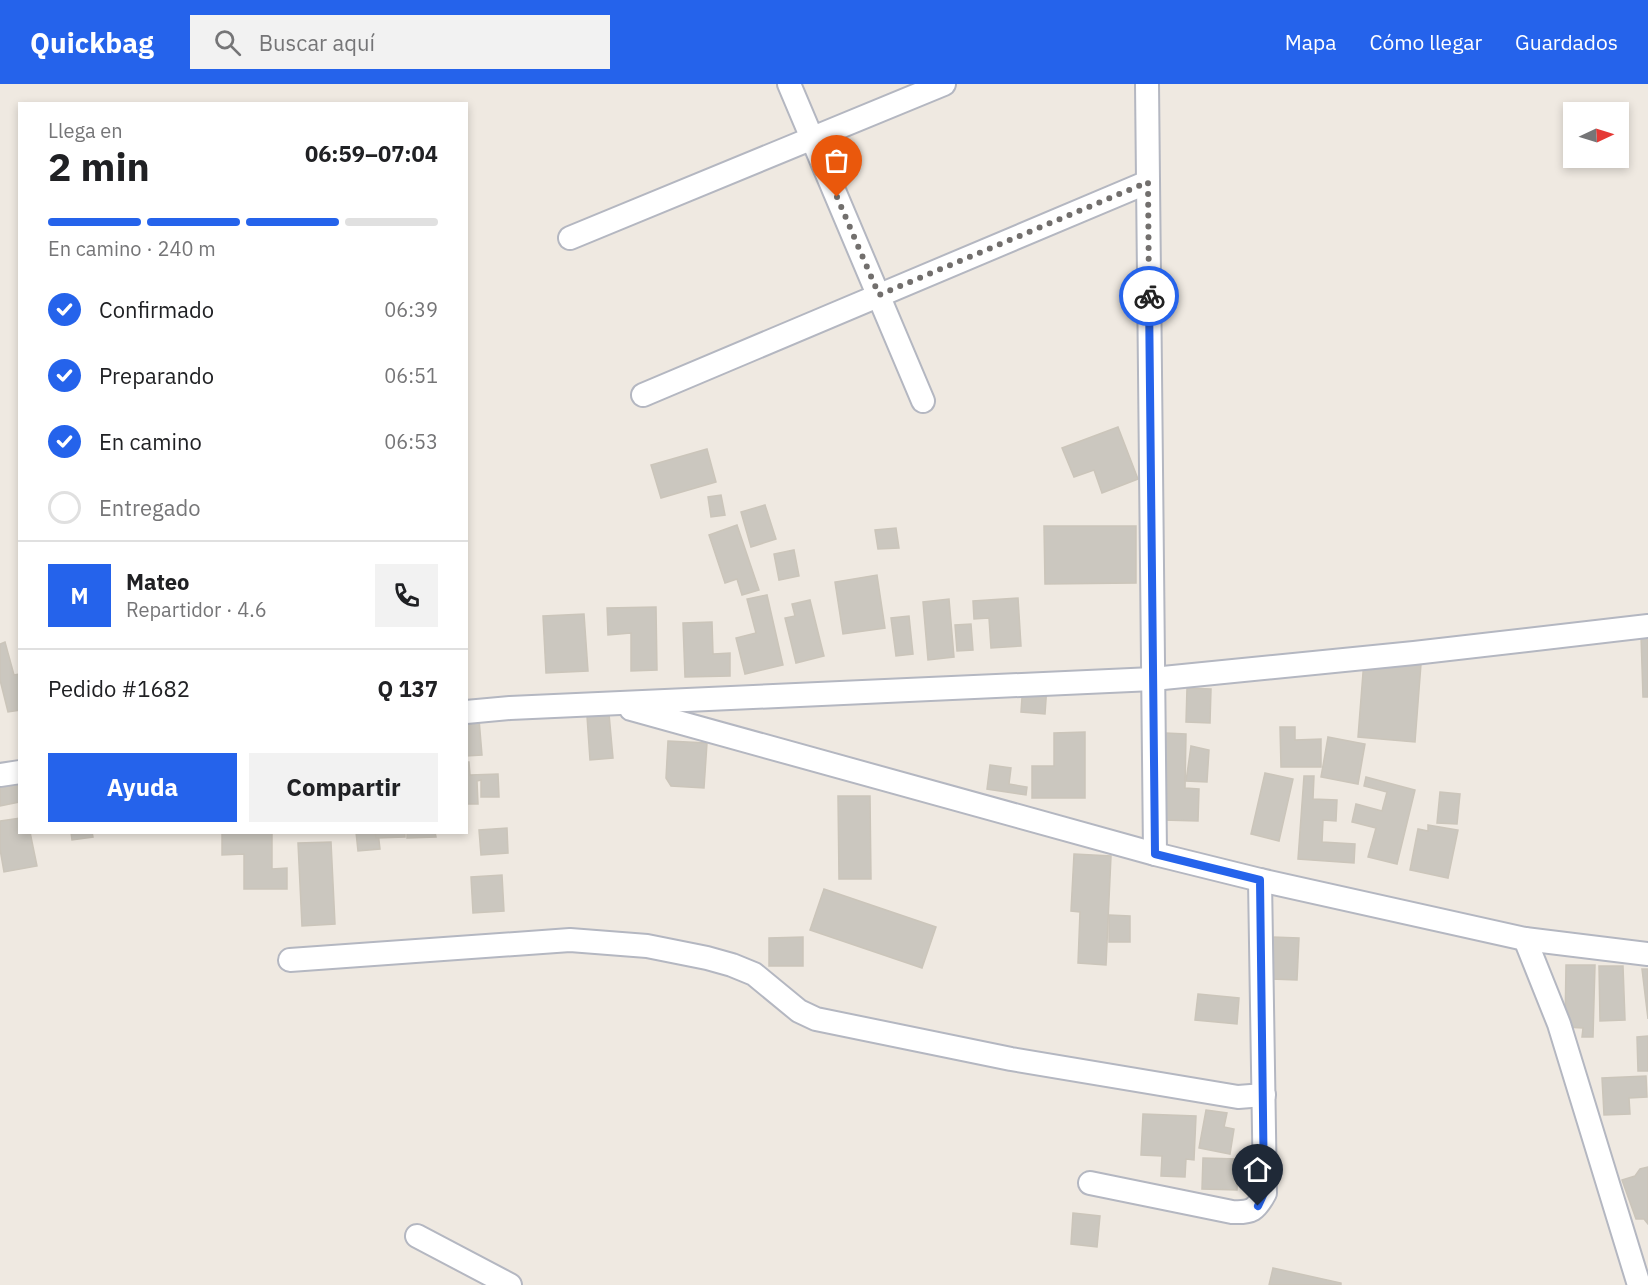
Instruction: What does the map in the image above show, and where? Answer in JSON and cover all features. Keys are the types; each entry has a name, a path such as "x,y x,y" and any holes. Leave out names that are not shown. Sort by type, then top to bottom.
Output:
{"street":[{"path":"789,84 924,402"},
{"path":"570,238 944,84"},
{"path":"1147,84 1155,854"},
{"path":"643,395 1148,182"},
{"path":"468,712 510,708 1153,679 1414,653 1648,626"},
{"path":"609,704 1155,854 1260,880 1525,939 1648,954"},
{"path":"0,775 18,772"},
{"path":"1090,1183 1232,1212 1245,1213 1258,1206 1264,1193 1260,880"},
{"path":"1525,939 1559,1024 1639,1285"},
{"path":"290,960 570,940 647,946 707,958 754,974 799,1011 816,1019 1011,1059 1238,1097 1264,1095"},
{"path":"417,1236 510,1285"}],"building":[{"path":"1118,427 1138,479 1102,493 1094,470 1074,477 1062,448"},
{"path":"707,449 716,482 661,498 651,465"},
{"path":"721,495 725,515 711,517 708,497"},
{"path":"765,505 776,539 751,547 741,512"},
{"path":"737,525 759,590 742,595 737,579 725,583 709,535"},
{"path":"1044,526 1136,526 1136,583 1045,584"},
{"path":"896,528 899,548 878,549 875,530"},
{"path":"794,550 799,576 779,580 774,554"},
{"path":"877,575 885,628 843,634 835,582"},
{"path":"767,595 783,665 745,674 736,638 756,633 747,599"},
{"path":"1018,598 1021,646 991,648 989,618 974,619 973,601"},
{"path":"949,599 954,657 928,660 923,602"},
{"path":"810,600 824,656 796,663 785,618 795,616 792,604"},
{"path":"656,607 657,670 631,671 631,633 608,635 607,608"},
{"path":"584,614 588,671 546,673 543,616"},
{"path":"909,616 913,654 896,656 891,618"},
{"path":"712,622 713,654 730,653 730,676 685,677 683,623"},
{"path":"971,624 973,650 957,651 955,625"},
{"path":"1641,636 1648,636 1648,697 1643,697"},
{"path":"5,642 14,675 18,674 18,710 8,712 0,680 0,644"},
{"path":"1364,660 1421,664 1415,742 1358,737"},
{"path":"1023,683 1047,685 1045,714 1021,712"},
{"path":"1187,688 1211,689 1210,723 1186,722"},
{"path":"609,714 613,758 590,760 587,716"},
{"path":"479,719 482,755 468,756 468,721"},
{"path":"1280,727 1295,727 1295,740 1321,739 1321,767 1281,767"},
{"path":"1085,732 1085,798 1032,798 1032,766 1054,766 1054,733"},
{"path":"1165,733 1186,734 1185,788 1199,789 1198,821 1163,820"},
{"path":"1328,737 1365,744 1358,784 1321,777"},
{"path":"668,741 707,743 704,788 671,786 666,778"},
{"path":"1191,746 1209,750 1207,782 1186,781"},
{"path":"468,762 470,775 498,774 499,797 481,797 481,780 477,781 478,804 468,804"},
{"path":"990,765 1011,768 1009,784 1027,787 1026,795 987,789"},
{"path":"1265,773 1293,779 1279,841 1251,834"},
{"path":"1304,776 1314,776 1313,799 1337,800 1336,821 1323,820 1322,842 1355,844 1354,863 1298,859"},
{"path":"0,777 18,777 18,802 0,806"},
{"path":"1366,777 1415,790 1397,864 1368,857 1376,828 1352,822 1356,804 1382,811 1387,792 1364,786"},
{"path":"1440,792 1460,794 1457,824 1437,823"},
{"path":"838,796 870,796 871,879 839,879"},
{"path":"18,818 18,834 30,834 37,866 4,872 0,849 0,821"},
{"path":"1428,825 1458,830 1448,878 1410,870 1418,829 1428,831"},
{"path":"507,828 508,853 481,855 479,830"},
{"path":"71,834 92,834 93,837 72,840"},
{"path":"222,834 272,834 272,869 287,868 287,889 244,889 244,854 222,855"},
{"path":"356,834 378,834 380,849 358,851"},
{"path":"375,834 405,834 405,837 376,838"},
{"path":"407,834 435,834 436,837 407,838"},
{"path":"331,842 335,924 302,926 298,843"},
{"path":"1074,854 1111,856 1106,965 1078,963 1080,912 1071,911"},
{"path":"502,875 504,911 473,913 471,877"},
{"path":"824,889 936,927 922,968 810,930"},
{"path":"1109,915 1130,916 1130,942 1109,942"},
{"path":"803,937 803,966 769,966 769,938"},
{"path":"1272,937 1299,938 1297,980 1271,979"},
{"path":"1566,965 1595,965 1593,1037 1582,1037 1583,1028 1565,1027"},
{"path":"1599,966 1623,966 1625,1020 1600,1021"},
{"path":"1642,969 1648,969 1648,1019"},
{"path":"1198,994 1239,998 1237,1024 1195,1020"},
{"path":"1648,1036 1648,1071 1638,1071 1637,1037"},
{"path":"1646,1076 1647,1097 1629,1098 1630,1114 1604,1115 1602,1078"},
{"path":"1206,1110 1227,1113 1224,1127 1234,1129 1230,1154 1199,1148"},
{"path":"1143,1114 1196,1116 1194,1160 1186,1159 1185,1177 1161,1176 1162,1156 1141,1155"},
{"path":"1203,1158 1238,1159 1237,1190 1202,1189"},
{"path":"1648,1167 1648,1224 1644,1219 1636,1219 1622,1180 1635,1176 1640,1169"},
{"path":"1073,1213 1100,1216 1097,1247 1071,1244"},
{"path":"1273,1268 1341,1283 1341,1285 1269,1285"}],"way so far":[{"path":"837,197 879,295 1148,182 1149,296"}],"route":[{"path":"1149,296 1155,854 1260,880 1264,1193 1258,1206"}]}
